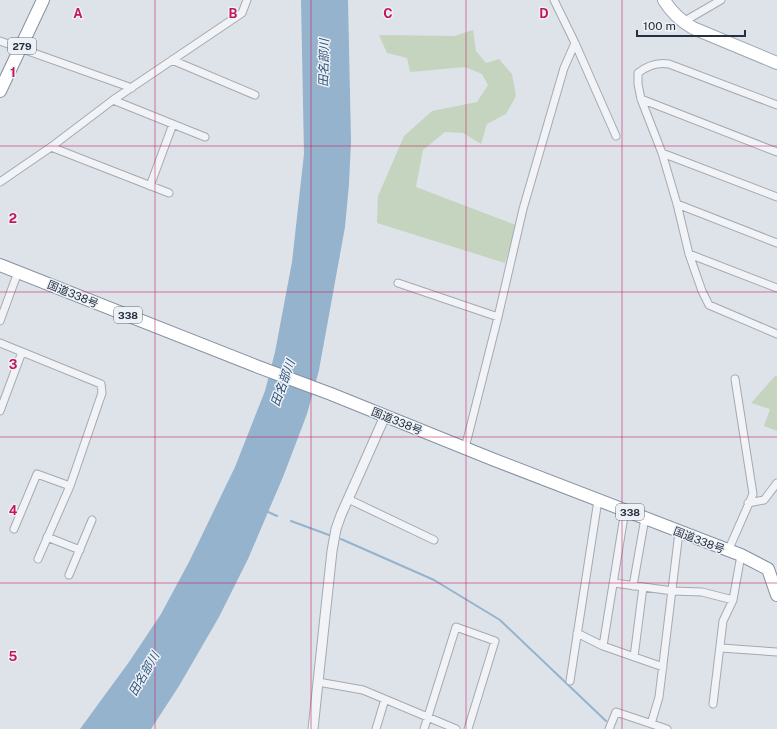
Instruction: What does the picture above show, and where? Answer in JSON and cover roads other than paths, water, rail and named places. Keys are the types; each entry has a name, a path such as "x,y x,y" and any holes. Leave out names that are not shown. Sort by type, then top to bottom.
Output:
{"main road":[{"name":"279","path":"0,91 43,0"},
{"path":"664,0 682,22 719,40 777,63"},
{"name":"国道338号","path":"0,265 741,556 773,570 777,595"}],"street":[{"path":"0,182 51,147 113,100 242,13 247,0"},
{"path":"554,0 575,43 616,136"},
{"path":"682,22 721,0"},
{"path":"0,41 132,88"},
{"path":"464,448 498,317 523,209 564,68 575,43"},
{"path":"172,60 255,95"},
{"path":"776,333 709,305 702,291 689,254 677,204 662,153 641,99 638,84 638,73 658,62 669,64 777,105"},
{"path":"641,99 777,152"},
{"path":"113,100 205,137"},
{"path":"150,186 173,124"},
{"path":"51,147 169,193"},
{"path":"662,153 777,197"},
{"path":"677,204 777,243"},
{"path":"689,254 777,288"},
{"path":"0,321 18,272"},
{"path":"398,283 498,317"},
{"path":"0,343 101,384 102,393 70,486 38,559"},
{"path":"0,411 22,352"},
{"path":"728,551 753,494 735,379"},
{"path":"313,729 332,551 336,529 385,416"},
{"path":"14,529 37,474 70,486"},
{"path":"748,503 764,500 777,483"},
{"path":"348,499 434,540"},
{"path":"570,681 598,500"},
{"path":"603,646 625,510"},
{"path":"633,586 645,518"},
{"path":"69,575 92,520"},
{"path":"651,724 659,697 679,532"},
{"path":"47,537 80,550"},
{"path":"712,704 724,621 733,600 741,556"},
{"path":"614,583 673,591 702,592 733,600"},
{"path":"634,657 643,587"},
{"path":"424,729 456,628 495,641 468,729"},
{"path":"577,633 603,646 663,667"},
{"path":"721,648 777,652"},
{"path":"318,682 363,690 456,729"},
{"path":"376,729 385,699"},
{"path":"609,729 616,712 667,729"}],"water":[{"name":"田名部川","path":"301,0 348,0 351,141 345,227 319,370 307,414 283,477 248,559 219,617 179,686 151,729 80,729 129,662 161,614 189,562 235,467 265,391 275,352 292,262 304,154"}],"waterway":[{"path":"266,511 277,516"},
{"path":"291,521 329,535"},
{"path":"341,539 434,580 500,620 606,721"}]}
